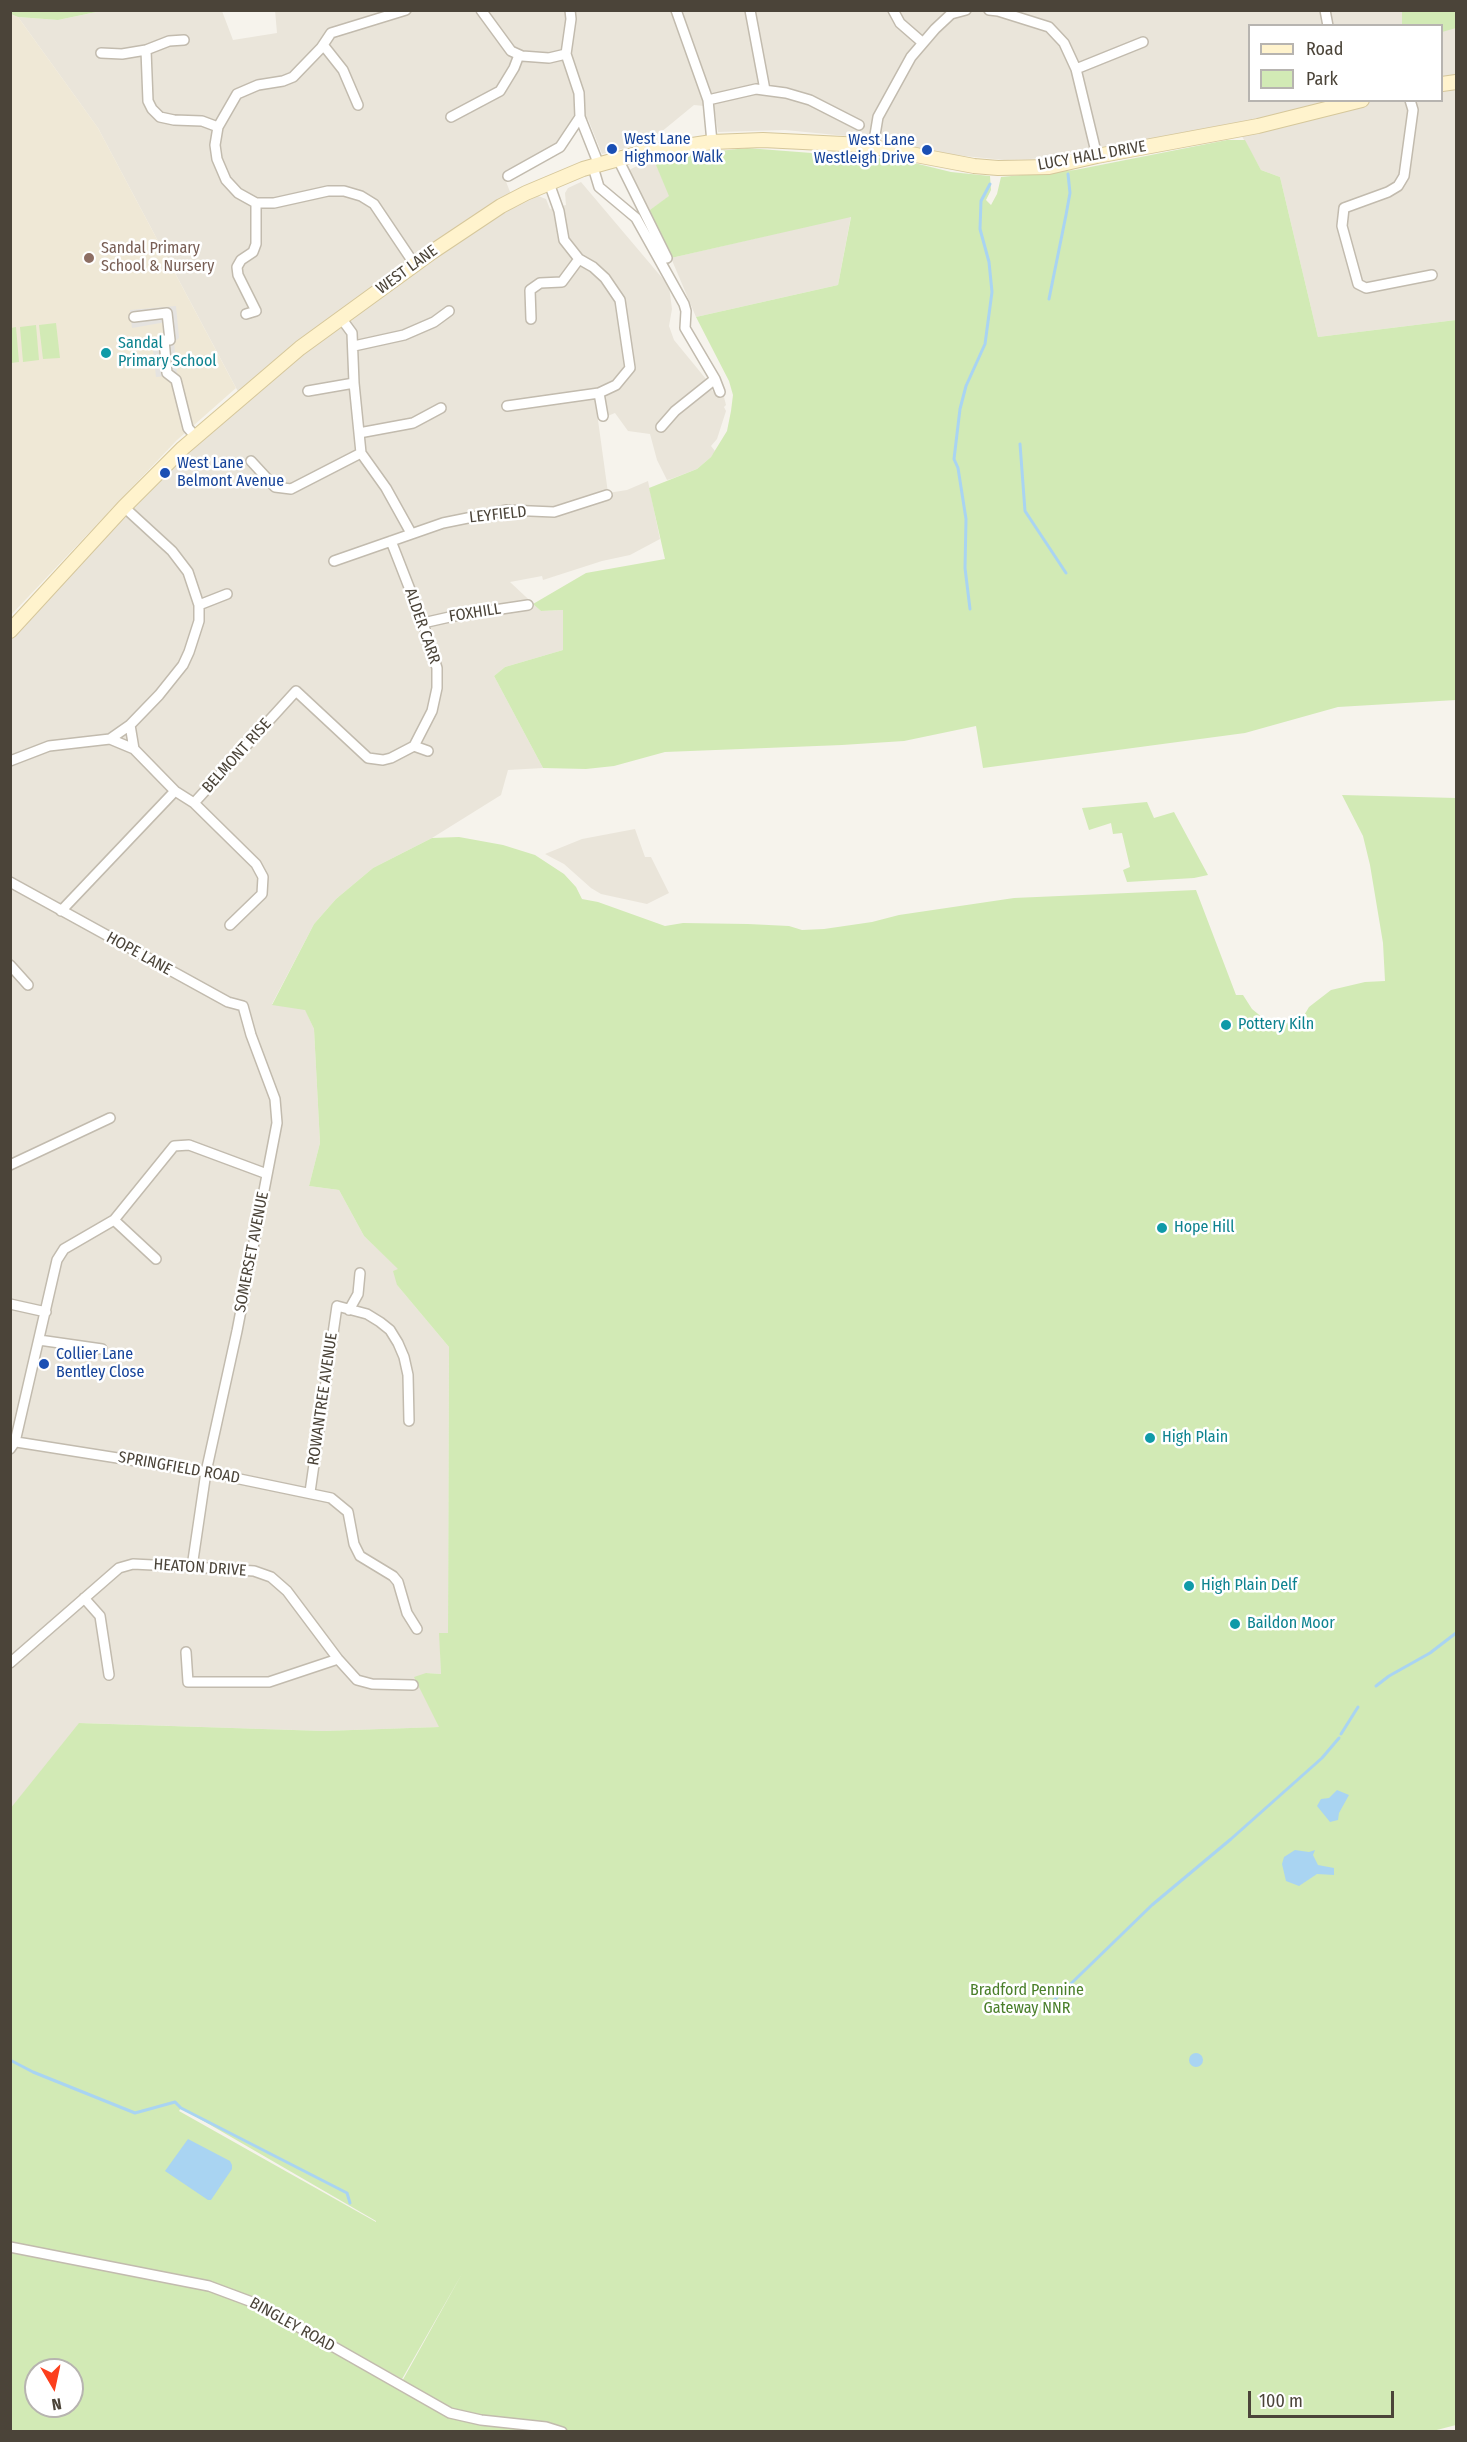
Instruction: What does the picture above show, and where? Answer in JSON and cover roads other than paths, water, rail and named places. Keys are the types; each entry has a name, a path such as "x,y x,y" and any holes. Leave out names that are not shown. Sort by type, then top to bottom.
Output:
{"street":[{"path":"406,10 331,33 324,46 293,77 258,85 237,94 218,127 215,146 217,159 226,180 238,193 256,203 274,203 328,191 344,191 361,196 374,204 415,265"},
{"path":"481,10 501,41 511,51 519,55 549,57 566,54"},
{"path":"570,10 571,19 566,54 579,93 580,117 596,166 599,187 636,218 684,304 685,328 715,379 720,392"},
{"path":"676,10 708,100 712,142"},
{"path":"750,10 765,90"},
{"path":"893,10 900,23 923,43"},
{"path":"873,147 878,117 911,57 951,15 966,10"},
{"path":"989,10 1049,27 1064,43 1076,69 1097,156"},
{"path":"102,52 122,54 146,50 169,41 184,40"},
{"path":"1076,69 1143,42"},
{"path":"324,46 343,70 358,105"},
{"path":"146,50 148,101 152,109 160,117 202,121 218,127"},
{"path":"451,117 500,91 519,55"},
{"path":"708,100 731,93 765,90 810,100 859,125"},
{"path":"1410,102 1412,119 1404,176 1398,186 1388,192 1344,208 1342,226 1358,285 1366,288 1432,275"},
{"name":"LUCY HALL DRIVE","path":"712,142 763,140 873,147 998,168 1049,167 1258,126 1345,103"},
{"path":"508,177 560,147 580,117"},
{"name":"WEST LANE","path":"10,631 124,507 196,436 300,348 415,265 501,206 549,183 640,153 712,142"},
{"path":"618,159 667,258"},
{"path":"507,406 599,393 616,385 627,375 630,368 620,300 614,289 593,267 579,259 564,240 559,211 549,183"},
{"path":"246,314 256,311 238,274 237,267 241,260 253,252 256,203"},
{"path":"531,319 530,290 540,283 562,282 579,259"},
{"path":"354,346 404,336 434,322 449,311"},
{"path":"134,317 167,313 170,340 164,340 167,373 176,380 188,428 196,436"},
{"path":"341,318 352,333 354,346 354,383 361,453 386,488 411,533"},
{"path":"661,427 675,411 715,379"},
{"path":"308,391 354,383"},
{"path":"599,393 603,416"},
{"path":"359,433 413,423 441,408"},
{"path":"251,461 275,487 291,489 361,453"},
{"name":"LEYFIELD","path":"334,561 443,523 507,510 554,512 607,495"},
{"path":"10,761 49,746 110,739 130,725 159,695 183,665 195,635 199,605 195,587 182,561 124,507"},
{"name":"ALDER CARR","path":"391,541 423,623 435,658 438,678 432,711 414,746"},
{"path":"199,605 227,594"},
{"name":"FOXHILL","path":"423,623 528,605"},
{"name":"BELMONT RISE","path":"61,911 175,791 194,803 296,691 368,758 383,760 391,758 414,746"},
{"path":"130,725 134,749"},
{"path":"110,739 134,749 175,791"},
{"path":"414,746 428,751"},
{"path":"194,803 256,864 264,877 262,894 230,925"},
{"name":"HOPE LANE","path":"10,882 228,1002 243,1006 251,1035"},
{"path":"10,965 28,985"},
{"name":"SOMERSET AVENUE","path":"192,1566 207,1472 277,1123 277,1107 251,1035"},
{"path":"10,1165 110,1118"},
{"path":"12,1444 60,1254 70,1244 114,1220 168,1151 181,1144 267,1174"},
{"path":"114,1220 156,1259"},
{"path":"360,1273 358,1294 350,1310 367,1314 380,1322 390,1330 398,1343 404,1356 408,1375 409,1421"},
{"path":"10,1304 46,1312"},
{"name":"ROWANTREE AVENUE","path":"310,1492 337,1306 350,1310"},
{"path":"39,1340 102,1349"},
{"name":"SPRINGFIELD ROAD","path":"12,1444 207,1472 331,1498 345,1507 350,1518 356,1550 365,1560 388,1573 398,1582 407,1613 417,1629"},
{"name":"HEATON DRIVE","path":"10,1663 113,1572 126,1565 192,1566 254,1571 271,1577 287,1591 338,1659 357,1680 372,1684 413,1685"},
{"path":"84,1598 100,1616 109,1675"},
{"path":"186,1652 188,1682 269,1682 338,1659"},
{"name":"BINGLEY ROAD","path":"10,2247 208,2286 260,2306 450,2413 481,2420 546,2427 562,2432"}],"water":[{"path":"1337,1790 1349,1795 1339,1813 1338,1820 1330,1822 1317,1806 1321,1799 1329,1798"},
{"path":"1295,1850 1309,1852 1315,1850 1313,1855 1318,1865 1334,1868 1334,1875 1317,1874 1299,1886 1286,1881 1282,1864 1284,1857"},
{"path":"1193,2053 1199,2053 1203,2060 1199,2067 1193,2067 1189,2063 1189,2057"},
{"path":"188,2139 230,2161 232,2165 232,2169 211,2200 165,2171"}],"waterway":[{"path":"1049,299 1070,193 1068,174"},
{"path":"970,609 965,568 966,519 958,468 954,459 960,409 966,386 985,344 992,292 989,262 980,229 981,201 990,184"},
{"path":"1020,444 1025,511 1066,573"},
{"path":"1376,1686 1430,1653 1456,1633"},
{"path":"1341,1734 1358,1707"},
{"path":"1051,2003 1152,1905 1322,1758 1339,1738"},
{"path":"10,2060 33,2072 135,2113 175,2102 181,2108 347,2193 350,2203"}],"place":[{"name":"West Lane Highmoor Walk","path":"612,149"},
{"name":"West Lane Westleigh Drive","path":"927,150"},
{"name":"Sandal Primary School & Nursery","path":"89,258"},
{"name":"Sandal Primary School","path":"106,353"},
{"name":"West Lane Belmont Avenue","path":"165,473"},
{"name":"Pottery Kiln","path":"1226,1025"},
{"name":"Hope Hill","path":"1162,1228"},
{"name":"Collier Lane Bentley Close","path":"44,1364"},
{"name":"High Plain","path":"1150,1438"},
{"name":"High Plain Delf","path":"1189,1586"},
{"name":"Baildon Moor","path":"1235,1624"}],"park label":[{"name":"Bradford Pennine Gateway NNR","path":"1027,2000"}]}
